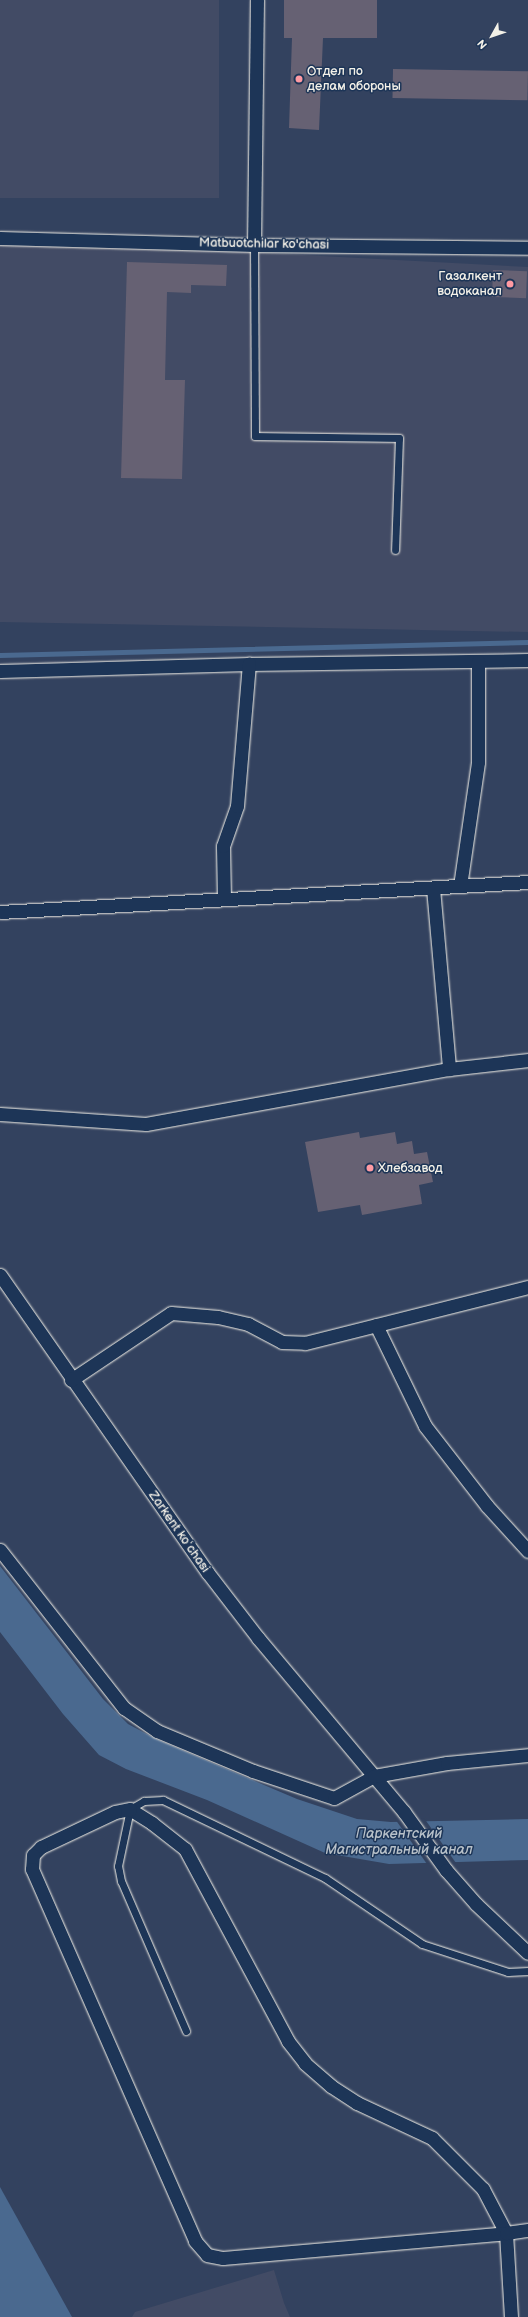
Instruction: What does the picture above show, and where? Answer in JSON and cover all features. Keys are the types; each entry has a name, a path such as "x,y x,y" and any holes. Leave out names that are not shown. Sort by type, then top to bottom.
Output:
{"street":[{"path":"254,244 257,0"},
{"name":"Matbuotchilar ko'chasi","path":"0,238 528,248"},
{"path":"0,671 249,664 528,660"},
{"path":"460,886 478,762 478,661"},
{"path":"224,899 223,846 237,806 249,664"},
{"path":"0,912 528,882"},
{"path":"433,888 449,1069"},
{"path":"0,1114 146,1124 449,1069 528,1060"},
{"name":"Zarkent koʻchasi","path":"0,1276 71,1380 213,1579 258,1638 404,1812 445,1868 476,1904 528,1953"},
{"path":"71,1380 171,1313 218,1317 248,1324 282,1342 305,1343 528,1287"},
{"path":"376,1325 425,1426 487,1506 528,1551"},
{"path":"0,1550 124,1708 157,1731 253,1771 334,1798 374,1776 447,1763 528,1754"},
{"path":"511,2317 506,2233 483,2189 432,2138 358,2103 331,2086 305,2063 288,2041 185,1849 152,1822 130,1810 115,1812 41,1847 33,1855 32,1869 195,2241 207,2255 223,2258 506,2233 528,2230"}],"lane":[{"path":"254,244 255,436 399,438 395,550"},
{"path":"186,2031 121,1881 118,1866 130,1810 144,1801 163,1800 325,1878 422,1944 508,1972 528,1971"}],"shaded area":[{"path":"0,0 219,0 219,198 0,198"},
{"path":"0,243 265,253 528,267 528,632 0,622"},
{"path":"274,2270 290,2317 132,2317 135,2312"}],"water":[{"name":"Паркентский Магистральный канал","path":"0,1566 103,1699 128,1724 156,1739 297,1799 357,1819 391,1822 528,1819 528,1860 389,1864 325,1853 207,1800 126,1769 99,1755 63,1714 0,1632"},
{"path":"0,2187 72,2317 0,2317"}],"pier":[{"path":"424,1818 456,1863 427,1864 395,1819"}],"building":[{"path":"284,0 377,0 377,38 323,38 319,130 289,128 292,38 284,38"},
{"path":"393,69 528,71 527,100 392,98"},
{"path":"127,262 227,265 226,286 191,285 191,293 167,292 165,380 185,380 182,479 121,478"},
{"name":"Газалкент водоканал","path":"493,270 527,271 526,298 492,297"},
{"name":"Хлебзавод","path":"359,1132 360,1138 395,1132 397,1144 412,1141 414,1154 427,1152 433,1182 419,1185 422,1204 362,1215 360,1205 318,1212 305,1142"}],"waterway":[{"path":"0,655 528,642"}],"place":[{"name":"Отдел по делам обороны","path":"299,79"},
{"name":"Газалкент водоканал","path":"510,284"},
{"name":"Хлебзавод","path":"370,1168"}]}
